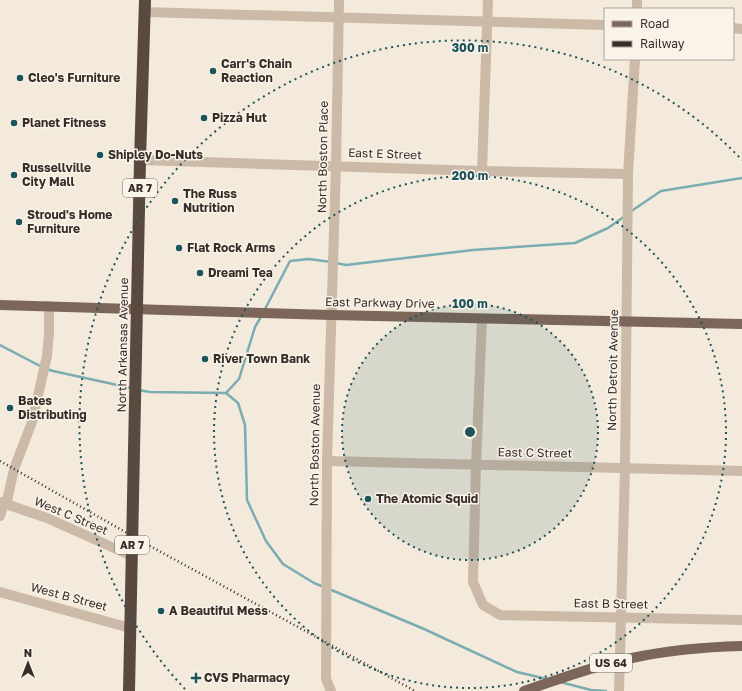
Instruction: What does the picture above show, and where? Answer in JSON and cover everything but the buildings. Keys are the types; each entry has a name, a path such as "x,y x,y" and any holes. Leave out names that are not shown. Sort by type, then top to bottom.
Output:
{"highway":[{"name":"North Arkansas Avenue","path":"129,691 140,160 145,0"}],"main road":[{"name":"East Parkway Drive","path":"0,305 274,314 742,324"},
{"name":"US 64","path":"524,691 572,674 660,652 742,646"}],"street":[{"name":"North Boston Place","path":"331,315 339,0"},
{"path":"482,171 488,0"},
{"path":"144,12 604,25"},
{"name":"North Detroit Avenue","path":"619,686 628,174 635,60"},
{"name":"East E Street","path":"140,160 628,174"},
{"path":"0,516 2,502 7,501 14,469 32,422 47,356 49,306"},
{"name":"North Boston Avenue","path":"330,690 326,679 326,576 327,461 331,315"},
{"path":"476,465 482,319"},
{"name":"East C Street","path":"327,461 742,471"},
{"name":"East B Street","path":"476,465 473,582 483,605 500,615 742,620"},
{"name":"West C Street","path":"2,502 47,518 132,556"},
{"name":"West B Street","path":"0,592 130,628"}],"waterway":[{"path":"630,212 661,191 742,178"},
{"path":"336,263 346,265 473,250 575,243 608,228 625,216"},
{"path":"264,311 290,261 309,259 331,262"},
{"path":"226,393 239,379 255,327 262,315"},
{"path":"0,345 42,367"},
{"path":"47,369 131,388"},
{"path":"138,390 150,392 226,393 238,403 245,425 247,500 266,541 283,564 314,583 324,587"},
{"path":"329,589 424,629 517,672 547,679"},
{"path":"560,682 591,690 606,691"}],"railway":[{"path":"0,461 150,546 415,691"}],"place":[{"name":"Carr's Chain Reaction","path":"213,71"},
{"name":"Cleo's Furniture","path":"20,78"},
{"name":"Pizza Hut","path":"204,118"},
{"name":"Planet Fitness","path":"14,123"},
{"name":"Shipley Do-Nuts","path":"100,155"},
{"name":"Russellville City Mall","path":"14,175"},
{"name":"The Russ Nutrition","path":"175,201"},
{"name":"Stroud's Home Furniture","path":"19,222"},
{"name":"Flat Rock Arms","path":"179,248"},
{"name":"Dreami Tea","path":"200,273"},
{"name":"River Town Bank","path":"205,359"},
{"name":"Bates Distributing","path":"10,408"},
{"name":"The Atomic Squid","path":"368,499"},
{"name":"A Beautiful Mess","path":"161,611"},
{"name":"CVS Pharmacy","path":"196,678"}]}
